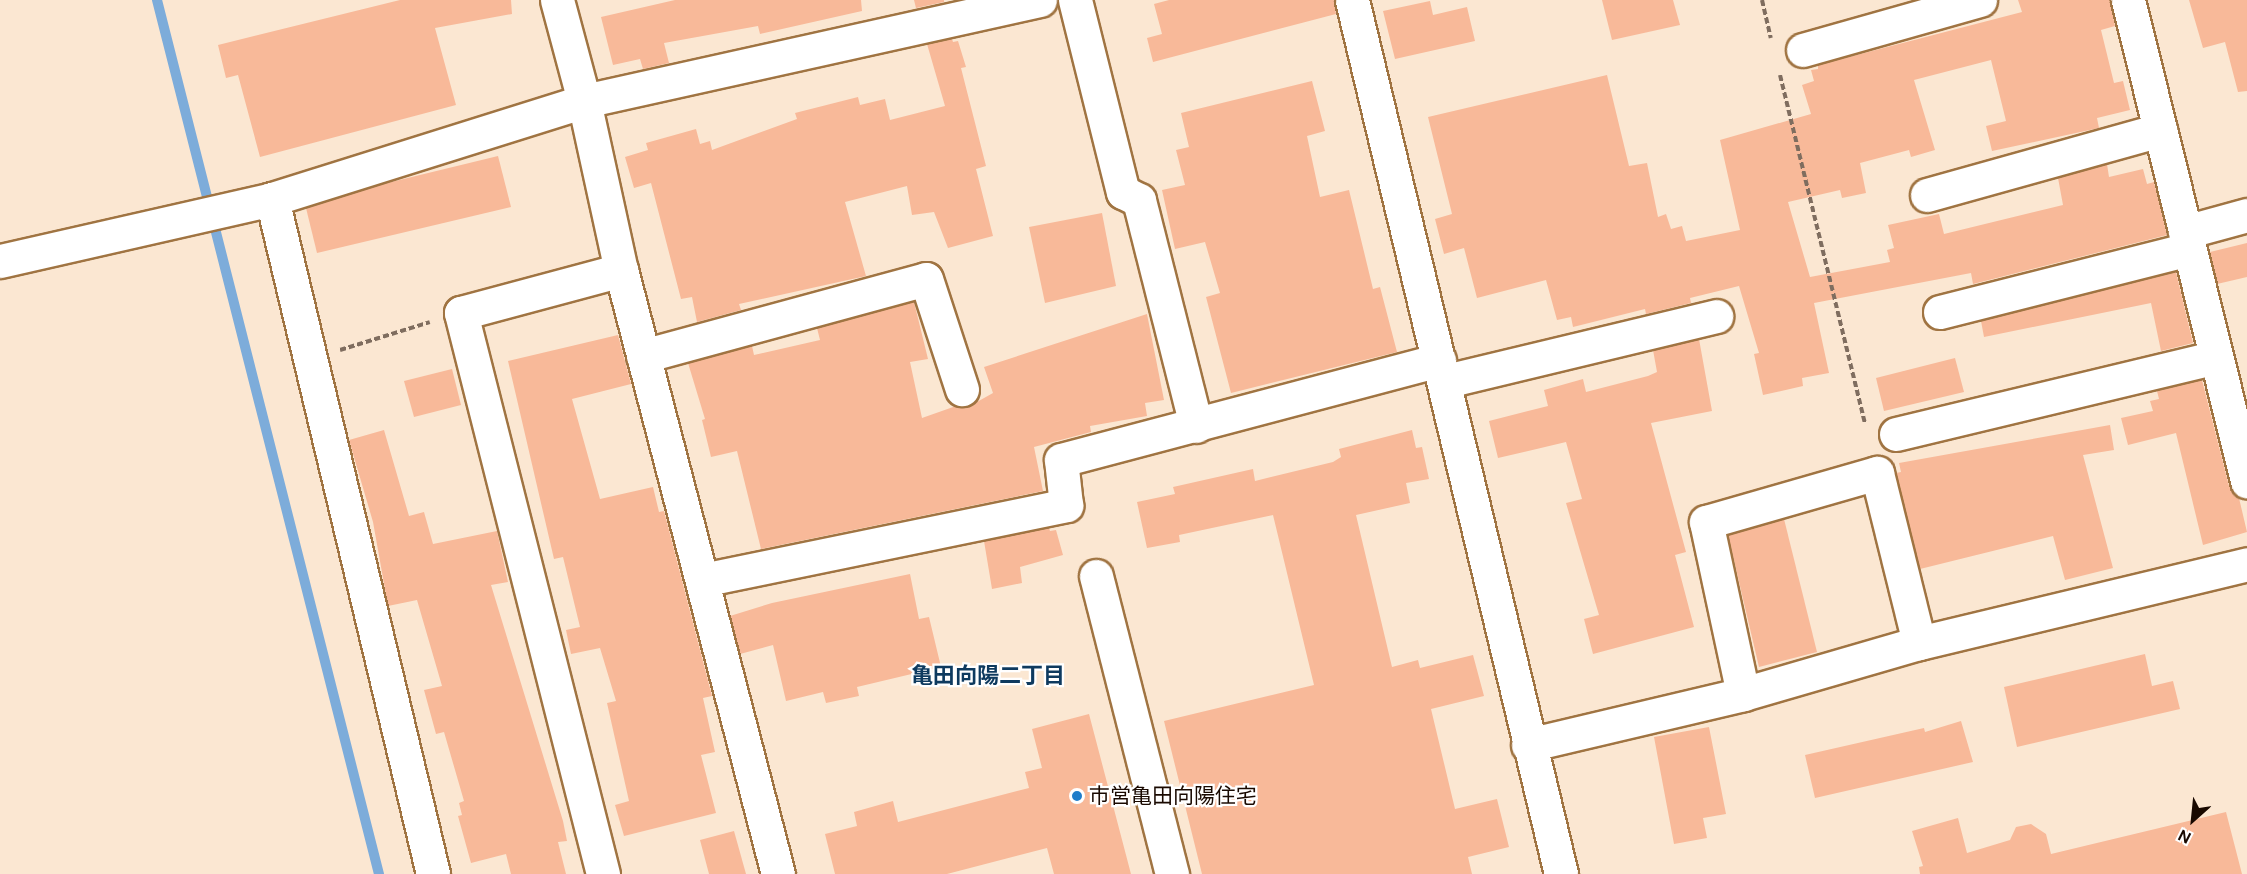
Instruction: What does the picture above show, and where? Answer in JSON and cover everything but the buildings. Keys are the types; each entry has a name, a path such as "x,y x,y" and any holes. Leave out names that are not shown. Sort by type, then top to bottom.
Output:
{"street":[{"path":"556,0 584,101 621,270 778,874"},
{"path":"1076,0 1123,192 1139,200 1196,426"},
{"path":"1352,0 1442,370 1528,745 1561,874"},
{"path":"1785,55 1980,0"},
{"path":"2128,0 2216,357 2242,440 2247,482"},
{"path":"0,261 272,199 584,101 1021,2"},
{"path":"1927,195 2160,130"},
{"path":"272,199 308,360 434,874"},
{"path":"1940,312 2187,241 2247,215"},
{"path":"603,874 461,313 621,270"},
{"path":"643,356 926,279 962,389"},
{"path":"702,580 1066,505 1061,460 1196,426 1442,370 1716,316"},
{"path":"1896,434 2216,357"},
{"path":"1743,694 1706,522 1877,473 1919,643"},
{"path":"1528,745 1743,694 1919,643 2247,564"},
{"path":"1096,576 1172,874"}],"path":[{"path":"1762,0 1785,55 1877,473"},
{"path":"308,360 461,313"}],"waterway":[{"path":"157,0 379,874"}],"place":[{"name":"市営亀田向陽住宅","path":"1077,796"}],"district":[{"name":"亀田向陽二丁目","path":"988,676"}]}
